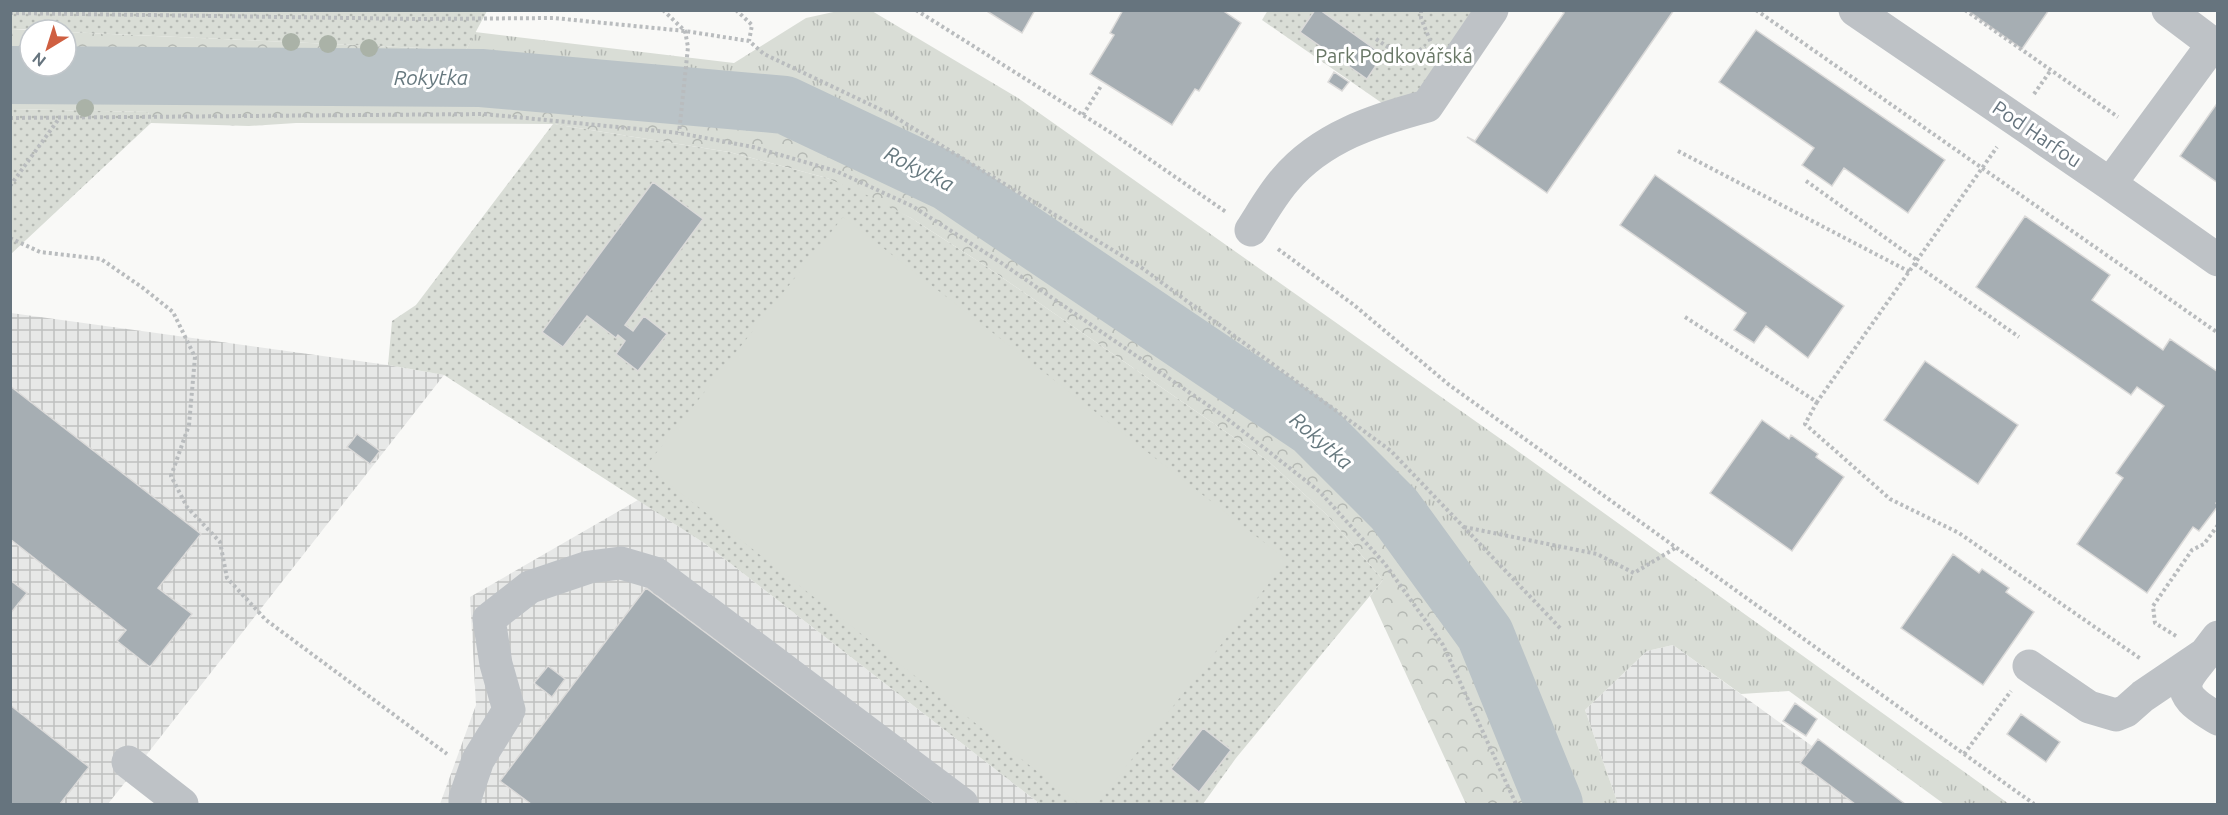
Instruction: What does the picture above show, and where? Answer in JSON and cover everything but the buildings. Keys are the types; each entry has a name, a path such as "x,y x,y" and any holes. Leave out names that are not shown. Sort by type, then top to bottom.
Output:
{"street":[{"path":"1251,230 1271,197 1287,178 1314,153 1356,129 1427,106 1492,10"},
{"name":"Pod Harfou","path":"1855,10 2217,260"},
{"path":"2110,184 2213,44 2168,10"},
{"path":"469,789 478,760 508,710 496,664 489,618 530,587 589,567 621,563 655,573 962,804"},
{"path":"2028,666 2089,707 2116,715 2127,711 2143,696 2211,645"},
{"path":"2211,645 2187,681 2186,690 2190,700 2217,719"},
{"path":"128,762 182,804"}],"path":[{"path":"663,10 685,31 688,47 680,133"},
{"path":"736,10 752,25 749,41"},
{"path":"916,10 1185,182 1354,305 1448,384 2034,804"},
{"path":"1756,10 2217,333"},
{"path":"1965,10 2146,136"},
{"path":"10,13 418,19 554,18 685,31 749,41 764,54 890,114 1142,268 1391,451 1561,629"},
{"path":"1376,39 1397,54 1408,55 1420,51 1431,42"},
{"path":"2051,70 2015,119 1984,169 1817,402 1805,424 1890,499 1959,533 2169,678"},
{"path":"1083,115 1101,86"},
{"path":"10,118 484,114 680,133 753,147 836,171 912,206 1000,262 1225,417 1311,485 1385,564 1443,645 1516,804"},
{"path":"10,186 59,119"},
{"path":"1678,151 1910,272"},
{"path":"1806,181 2019,337"},
{"path":"10,238 40,252 101,259 173,312 195,357 189,425 171,476 187,507 220,542 227,578 266,620 469,789"},
{"path":"1685,316 1817,402"},
{"path":"2211,645 2155,623 2153,606 2192,550 2204,544 2217,525"},
{"path":"1463,527 1597,554 1634,573 1677,547"},
{"path":"1965,754 2001,704"}],"shaded area":[{"path":"11,313 388,365 444,375 108,804 11,804"},
{"path":"638,500 704,543 1040,804 440,804 476,705 470,597"},
{"path":"1673,645 1812,746 1818,739 1905,804 1618,804 1585,710 1647,651"}],"green space":[{"path":"11,10 487,10 466,50 78,33 78,18 18,18 18,29 11,29"},
{"name":"Park Podkovářská","path":"1268,10 1481,11 1405,119 1262,20"},
{"path":"838,11 872,11 1018,98 1512,447 2009,804 1944,804 1789,691 1741,694 1673,645 1647,651 1585,710 1618,804 1573,804 1517,664 1448,562 1373,462 1300,397 936,159 794,83 657,67 466,50 475,32 734,63 806,18"},
{"path":"11,29 18,29 18,78 78,78 78,33 466,50 793,83 936,159 1301,397 1373,462 1448,562 1517,664 1573,804 1466,804 1370,596 1383,580 1326,514 1268,461 984,265 911,218 827,178 729,152 553,124 296,123 249,126 151,123 148,112 11,109"},
{"path":"11,109 148,112 151,123 11,254"},
{"path":"553,124 729,152 827,178 876,199 911,218 984,265 1268,461 1326,514 1383,580 1236,758 1203,804 1040,804 704,543 444,375 388,365 392,321 416,305"},
{"path":"843,217 1287,560 1097,804 1079,804 646,466"}],"waterway":[{"name":"Rokytka","path":"10,75 481,78 785,105 948,182 1313,428 1394,509 1485,634 1554,804"}]}
